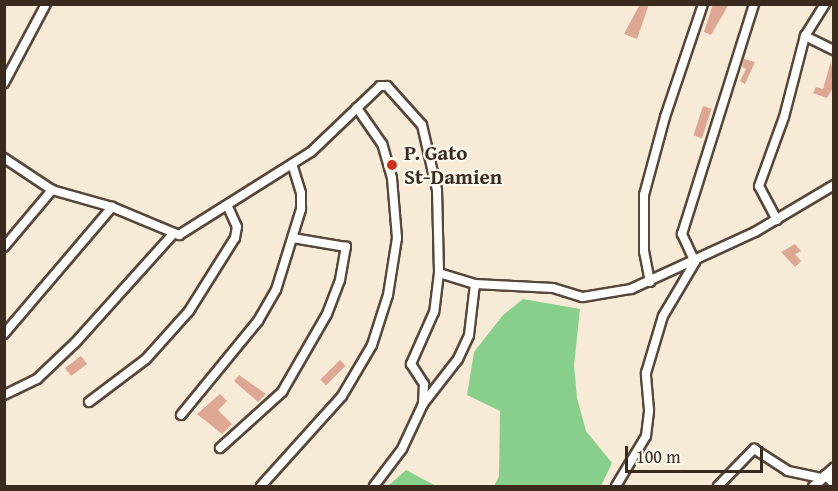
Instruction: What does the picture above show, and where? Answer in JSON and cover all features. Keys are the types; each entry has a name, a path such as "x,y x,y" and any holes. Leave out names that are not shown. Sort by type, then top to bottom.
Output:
{"street":[{"path":"4,83 46,4"},
{"path":"650,282 644,252 644,195 665,117 703,4"},
{"path":"695,262 682,234 754,4"},
{"path":"777,220 759,186 784,117 805,36 825,4"},
{"path":"805,36 834,50"},
{"path":"4,158 52,190 111,207 174,233 184,233 315,149 380,86 387,86 422,124 437,190 439,273 434,312 411,364 424,384 423,404"},
{"path":"261,486 342,396 369,351 382,319 398,237 392,178 382,144 357,108"},
{"path":"181,415 268,307 293,238 301,208 301,193 292,164"},
{"path":"439,273 475,284 553,288 583,297 631,289 695,262 777,220 834,185"},
{"path":"4,247 52,190"},
{"path":"89,402 146,359 189,311 235,238 237,227 227,205"},
{"path":"4,334 111,207"},
{"path":"4,395 37,379 68,350 174,233"},
{"path":"220,448 282,392 327,314 340,280 346,247 293,238"},
{"path":"616,486 646,436 649,410 646,378 663,316 695,262"},
{"path":"374,486 402,448 423,404 456,362 469,335 475,284"},
{"path":"718,486 754,449 788,471 824,476 834,484"},
{"path":"813,486 834,467"}],"green space":[{"path":"523,299 580,309 574,365 577,398 586,431 612,463 601,486 494,486 499,476 500,411 467,395 474,352 503,315"},
{"path":"406,470 436,486 388,486"}],"building":[{"path":"640,4 649,4 637,39 624,34"},
{"path":"713,4 729,4 711,35 704,32"},
{"path":"744,59 755,62 745,84 740,81 746,69 742,67"},
{"path":"831,61 834,86 827,98 813,93 816,87 823,89"},
{"path":"703,106 712,109 702,138 693,135"},
{"path":"795,244 801,251 795,254 801,261 795,267 781,252"},
{"path":"81,356 87,364 71,376 65,368"},
{"path":"340,360 346,366 326,385 320,380"},
{"path":"239,375 266,394 258,402 234,381"},
{"path":"220,394 227,401 218,410 232,424 222,434 197,414"}],"place":[{"name":"P. Gato St-Damien","path":"392,165"}]}
